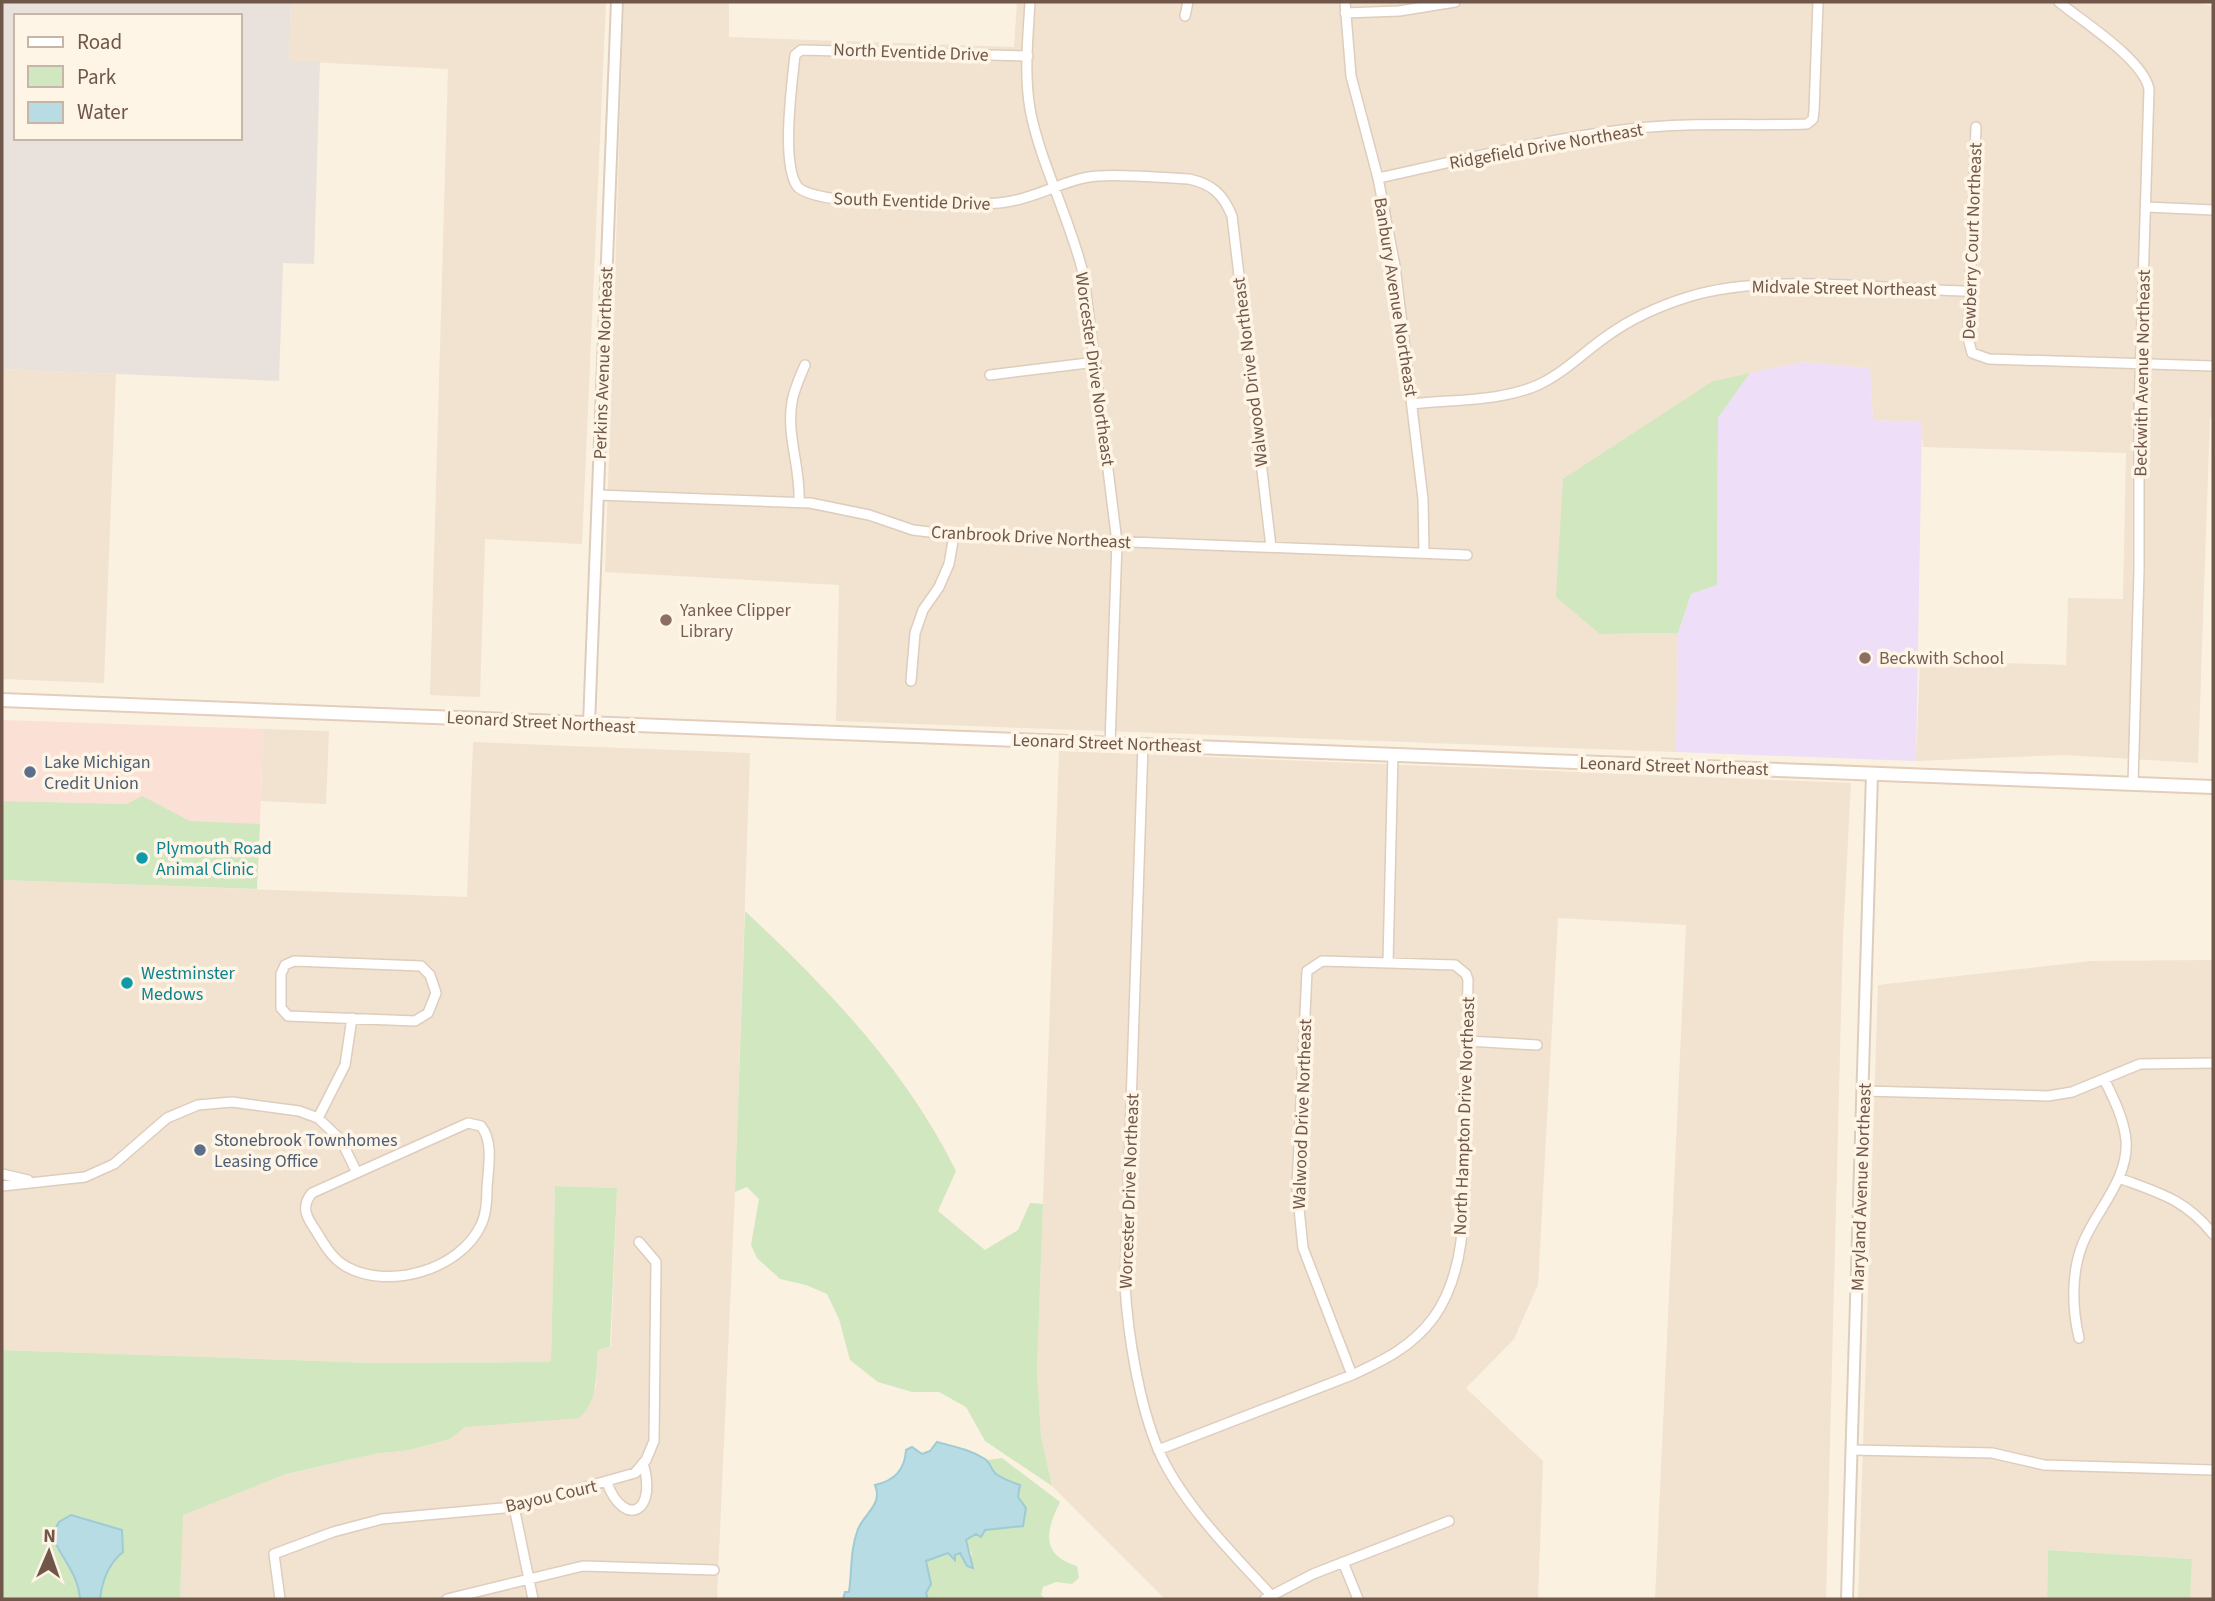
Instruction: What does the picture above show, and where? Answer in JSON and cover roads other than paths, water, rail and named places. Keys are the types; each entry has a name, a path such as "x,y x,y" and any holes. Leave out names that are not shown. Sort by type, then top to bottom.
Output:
{"main road":[{"name":"Leonard Street Northeast","path":"2,700 2213,787"}],"street":[{"name":"Perkins Avenue Northeast","path":"589,724 617,2"},
{"name":"Worcester Drive Northeast","path":"1030,2 1028,56 1031,112 1084,277 1117,542 1110,744"},
{"path":"1185,16 1188,2"},
{"name":"Banbury Avenue Northeast","path":"1345,2 1351,76 1378,178 1393,254 1423,499 1424,553"},
{"path":"1345,13 1395,11 1455,2"},
{"name":"Ridgefield Drive Northeast","path":"1378,178 1550,141 1631,129 1708,124 1807,124 1813,116 1818,2"},
{"name":"Beckwith Avenue Northeast","path":"2059,2 2144,74 2149,99 2140,363 2133,784"},
{"name":"North Eventide Drive","path":"800,190 792,176 789,156 795,54 807,49 1028,56"},
{"name":"Dewberry Court Northeast","path":"1976,127 1968,338 1972,353 1989,359 2140,363"},
{"name":"South Eventide Drive","path":"800,190 846,202 959,205 1007,202 1097,176 1189,179 1207,184 1224,199"},
{"name":"Walwood Drive Northeast","path":"1224,199 1232,216 1271,547"},
{"path":"2146,207 2213,210"},
{"name":"Midvale Street Northeast","path":"1412,404 1499,397 1526,389 1566,368 1624,324 1663,306 1710,291 1759,285 1969,291"},
{"path":"990,375 1096,362"},
{"path":"2140,363 2213,366"},
{"path":"799,502 799,469 791,423 792,401 804,365"},
{"name":"Cranbrook Drive Northeast","path":"598,495 799,502 835,506 907,529 954,535 1467,555"},
{"path":"911,681 915,633 923,610 939,587 948,564 954,535"},
{"name":"Worcester Drive Northeast","path":"1143,745 1125,1286 1127,1321 1136,1369 1158,1450 1206,1524 1268,1597"},
{"path":"1388,962 1393,754"},
{"name":"Maryland Avenue Northeast","path":"1847,1599 1872,774"},
{"path":"294,961 417,965 428,971 436,993 425,1017 415,1021 352,1018 293,1017 283,1013 280,993 281,974 285,965 294,961"},
{"name":"Walwood Drive Northeast","path":"1352,1375 1303,1248 1299,1227 1297,1189 1307,971 1322,961 1388,962"},
{"name":"North Hampton Drive Northeast","path":"1158,1450 1352,1375 1397,1353 1414,1341 1443,1302 1454,1272 1462,1231 1466,974 1455,965 1388,962"},
{"path":"318,1118 345,1065 352,1018"},
{"path":"1467,1041 1537,1045"},
{"path":"1864,1091 2048,1096 2072,1092 2140,1064 2213,1063"},
{"path":"2079,1338 2074,1292 2076,1264 2084,1242 2119,1178 2126,1157 2126,1138 2104,1079"},
{"path":"2,1186 30,1181 64,1180 97,1173 114,1164 153,1127 198,1105 232,1102 299,1111 318,1118 341,1140 357,1173"},
{"path":"468,1123 481,1126 489,1140 487,1195 481,1225 470,1244 444,1262 417,1273 372,1276 344,1266 326,1247 306,1216 307,1199 312,1194 357,1173 468,1123"},
{"path":"2,1174 30,1181"},
{"path":"2119,1178 2168,1196 2196,1213 2213,1234"},
{"path":"607,1483 618,1504 630,1509 639,1508 646,1503 649,1493 643,1463 654,1441 656,1262 639,1242"},
{"path":"1852,1450 1992,1453 2044,1465 2213,1470"},
{"name":"Bayou Court","path":"281,1599 274,1554 333,1532 382,1520 514,1507 607,1483 635,1473 643,1463"},
{"path":"514,1507 533,1599"},
{"path":"1268,1597 1343,1562 1448,1521"},
{"path":"1343,1562 1358,1599"},
{"path":"447,1599 583,1566 713,1570"}],"water":[{"path":"937,1442 987,1460 998,1475 1020,1485 1018,1497 1026,1508 1023,1526 985,1530 981,1537 976,1534 966,1540 973,1568 967,1566 960,1553 955,1555 955,1560 948,1553 926,1561 931,1584 926,1593 928,1599 843,1599 845,1592 849,1592 855,1537 877,1498 875,1485 888,1481 897,1473 906,1450 912,1447 922,1454 930,1451"},
{"path":"71,1515 122,1530 123,1552 107,1573 100,1599 80,1599 73,1573 52,1535 59,1522"}],"place":[{"name":"Yankee Clipper Library","path":"666,620"},
{"name":"Beckwith School","path":"1865,658"},
{"name":"Lake Michigan Credit Union","path":"30,772"},
{"name":"Plymouth Road Animal Clinic","path":"142,858"},
{"name":"Westminster Medows","path":"127,983"},
{"name":"Stonebrook Townhomes Leasing Office","path":"200,1150"}]}
